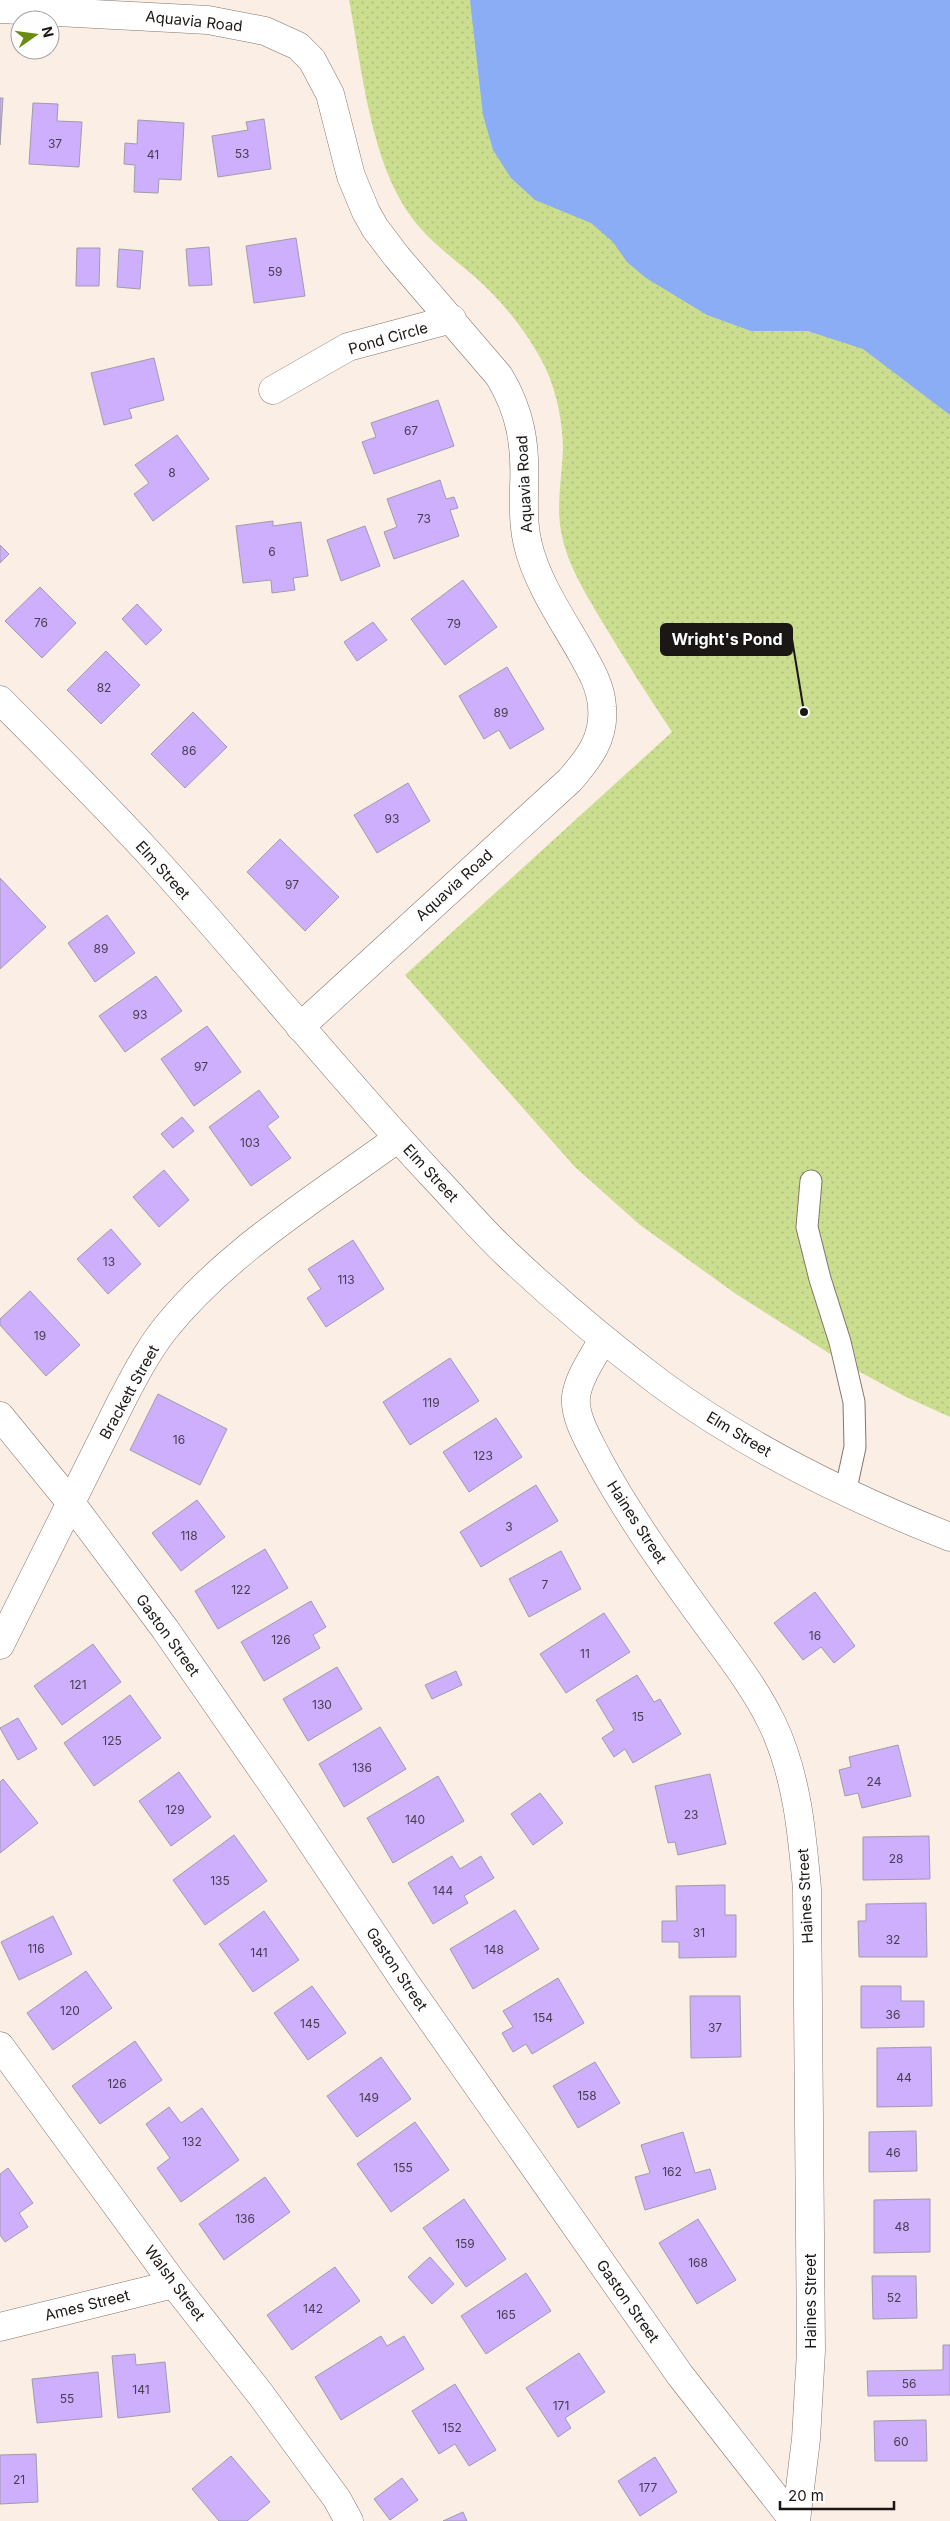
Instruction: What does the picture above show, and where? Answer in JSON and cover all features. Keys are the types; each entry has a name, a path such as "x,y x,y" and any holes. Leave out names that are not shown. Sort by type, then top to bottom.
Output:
{"street":[{"name":"Aquavia Road","path":"0,9 89,6 208,20 242,25 285,38 298,46 312,60 330,94 351,176 366,212 397,257 499,376 515,406 523,437 524,525 528,546 547,590 594,676 602,703 601,729 590,757 570,780 300,1027"},
{"name":"Pond Circle","path":"273,390 348,347 452,319"},
{"name":"Elm Street","path":"0,700 148,852 398,1138 506,1254 603,1339 713,1420 768,1453 845,1493 883,1511 950,1537"},
{"name":"Brackett Street","path":"0,1645 141,1365 164,1331 220,1271 252,1245 398,1138"},
{"name":"Haines Street","path":"603,1339 576,1397 581,1421 615,1490 677,1582 753,1688 773,1725 796,1795 807,1889 811,2351 806,2439 795,2521"},
{"name":"Gaston Street","path":"0,1416 71,1503 165,1629 284,1801 405,1982 680,2375 795,2521"},
{"name":"Walsh Street","path":"0,2046 174,2284 261,2395 337,2500 349,2521"},
{"name":"Ames Street","path":"0,2327 174,2284"}],"lane":[{"path":"812,1181 807,1227 820,1279 840,1342 854,1402 855,1447 845,1493"}],"green space":[{"path":"349,0 950,0 950,1417 904,1396 849,1366 736,1294 640,1225 575,1167 405,975 672,732 589,600 566,552 559,516 563,450 562,430 559,409 546,369 524,331 506,308 475,277 419,227 398,195 386,170 370,113"}],"water":[{"path":"470,0 950,0 950,415 863,349 808,331 751,331 707,315 646,278 627,262 613,242 591,223 535,200 511,178 493,150 483,115"}],"building":[{"path":"0,98 3,98 0,145"},
{"path":"33,103 58,104 57,121 82,122 79,167 29,164"},
{"path":"264,119 271,169 218,177 212,136 248,130 246,122"},
{"path":"138,120 184,123 181,180 159,179 158,193 134,192 135,165 124,164 125,143 137,144"},
{"path":"296,238 305,296 254,303 246,246"},
{"path":"209,247 212,285 189,286 186,249"},
{"path":"77,248 100,248 99,286 76,286"},
{"path":"119,249 143,251 140,289 117,287"},
{"path":"154,358 164,400 129,409 132,418 104,425 91,373"},
{"path":"438,400 454,446 374,474 362,442 376,437 371,423"},
{"path":"177,435 209,479 153,521 134,494 149,483 135,465"},
{"path":"440,480 446,499 454,497 458,508 450,510 459,536 394,559 384,532 397,527 387,499"},
{"path":"273,521 273,526 301,522 308,576 293,578 295,590 272,593 271,580 243,583 236,526"},
{"path":"365,526 380,566 341,581 327,540"},
{"path":"0,545 9,554 0,563"},
{"path":"463,580 497,627 445,665 411,619"},
{"path":"40,587 76,623 42,658 5,621"},
{"path":"137,604 162,630 146,645 122,619"},
{"path":"373,622 387,640 357,661 344,642"},
{"path":"106,651 140,685 101,724 67,690"},
{"path":"507,667 544,729 510,749 499,730 484,739 459,696"},
{"path":"193,712 227,747 185,788 151,754"},
{"path":"408,783 430,821 377,853 354,815"},
{"path":"280,839 339,897 305,931 247,872"},
{"path":"0,878 46,927 0,969"},
{"path":"107,915 135,953 95,982 68,943"},
{"path":"156,976 182,1011 125,1052 99,1016"},
{"path":"207,1026 241,1072 194,1106 161,1059"},
{"path":"259,1090 279,1117 267,1126 291,1158 251,1186 209,1127"},
{"path":"182,1117 194,1131 173,1148 161,1134"},
{"path":"164,1170 189,1200 159,1227 133,1197"},
{"path":"111,1229 141,1264 108,1294 77,1259"},
{"path":"353,1240 384,1289 326,1327 307,1298 321,1289 308,1269"},
{"path":"30,1291 80,1345 46,1376 0,1325 0,1319"},
{"path":"450,1358 479,1401 410,1445 383,1402"},
{"path":"158,1394 227,1429 200,1485 130,1450"},
{"path":"496,1418 522,1457 469,1492 443,1452"},
{"path":"536,1485 558,1521 481,1567 460,1532"},
{"path":"197,1500 225,1537 181,1571 152,1533"},
{"path":"265,1549 288,1588 218,1629 195,1591"},
{"path":"561,1551 581,1589 529,1617 509,1579"},
{"path":"815,1592 855,1646 834,1663 821,1647 803,1660 774,1623"},
{"path":"311,1601 326,1627 313,1635 320,1648 264,1681 241,1642"},
{"path":"604,1613 630,1652 566,1693 540,1654"},
{"path":"93,1644 121,1682 62,1725 34,1686"},
{"path":"337,1667 362,1709 308,1741 283,1699"},
{"path":"456,1671 462,1685 432,1699 425,1685"},
{"path":"637,1675 654,1702 660,1699 681,1734 633,1763 625,1749 614,1757 602,1738 614,1730 596,1700"},
{"path":"130,1695 161,1738 94,1786 64,1743"},
{"path":"18,1718 37,1749 18,1760 0,1728"},
{"path":"380,1727 406,1769 344,1807 319,1764"},
{"path":"898,1745 911,1796 862,1808 858,1793 845,1796 839,1770 851,1767 849,1757"},
{"path":"179,1772 211,1817 171,1846 139,1801"},
{"path":"710,1774 726,1844 678,1855 675,1842 668,1843 655,1786"},
{"path":"438,1776 464,1821 393,1863 367,1818"},
{"path":"3,1779 38,1823 0,1853 0,1782"},
{"path":"540,1793 563,1823 533,1845 511,1814"},
{"path":"234,1835 267,1881 205,1925 173,1880"},
{"path":"929,1836 930,1879 863,1880 863,1837"},
{"path":"452,1856 460,1869 481,1856 494,1878 464,1896 468,1903 433,1924 408,1883"},
{"path":"725,1885 725,1915 736,1915 736,1957 679,1958 679,1942 662,1942 662,1921 677,1921 676,1886"},
{"path":"926,1903 927,1957 859,1957 858,1921 866,1921 866,1904"},
{"path":"515,1910 539,1949 473,1989 450,1949"},
{"path":"264,1911 299,1960 253,1992 219,1944"},
{"path":"53,1916 72,1954 19,1980 1,1942"},
{"path":"86,1971 112,2008 53,2050 27,2013"},
{"path":"558,1978 584,2023 532,2054 526,2044 513,2052 502,2033 513,2027 503,2011"},
{"path":"312,1986 346,2033 308,2060 274,2013"},
{"path":"861,1986 901,1986 901,2001 924,2001 924,2027 861,2028"},
{"path":"690,1996 740,1996 741,2057 691,2058"},
{"path":"135,2041 162,2080 100,2124 72,2086"},
{"path":"931,2047 932,2106 877,2107 877,2048"},
{"path":"381,2057 411,2099 357,2137 327,2096"},
{"path":"595,2062 620,2103 578,2128 553,2086"},
{"path":"169,2107 181,2123 202,2108 239,2160 181,2202 157,2168 170,2158 146,2124"},
{"path":"415,2122 449,2170 391,2212 357,2164"},
{"path":"916,2131 917,2171 869,2172 869,2132"},
{"path":"683,2132 695,2173 710,2169 716,2189 645,2210 635,2177 650,2173 641,2145"},
{"path":"8,2168 33,2203 19,2213 28,2227 5,2242 0,2235 0,2174"},
{"path":"265,2177 290,2212 224,2260 199,2224"},
{"path":"464,2199 506,2259 466,2287 423,2228"},
{"path":"930,2199 930,2252 874,2253 874,2200"},
{"path":"698,2219 736,2280 697,2304 659,2243"},
{"path":"430,2257 454,2284 432,2304 408,2277"},
{"path":"335,2267 360,2301 292,2350 267,2315"},
{"path":"526,2273 551,2311 486,2354 461,2316"},
{"path":"872,2276 916,2276 917,2318 873,2319"},
{"path":"381,2336 387,2346 404,2336 424,2369 341,2420 315,2377"},
{"path":"943,2345 950,2345 950,2395 868,2396 867,2371 943,2370"},
{"path":"579,2353 605,2392 565,2418 571,2428 558,2437 526,2388"},
{"path":"135,2354 136,2365 165,2362 170,2412 118,2418 112,2356"},
{"path":"98,2372 102,2417 37,2423 32,2379"},
{"path":"455,2384 496,2450 469,2466 455,2444 439,2454 412,2411"},
{"path":"926,2420 927,2461 875,2461 874,2421"},
{"path":"36,2454 38,2502 0,2504 0,2455"},
{"path":"231,2456 270,2502 247,2521 219,2521 192,2489"},
{"path":"655,2457 677,2492 640,2516 618,2481"},
{"path":"402,2478 418,2500 390,2520 374,2499"},
{"path":"463,2512 467,2521 443,2521"}],"place":[{"name":"Wright's Pond","path":"804,712"}]}
